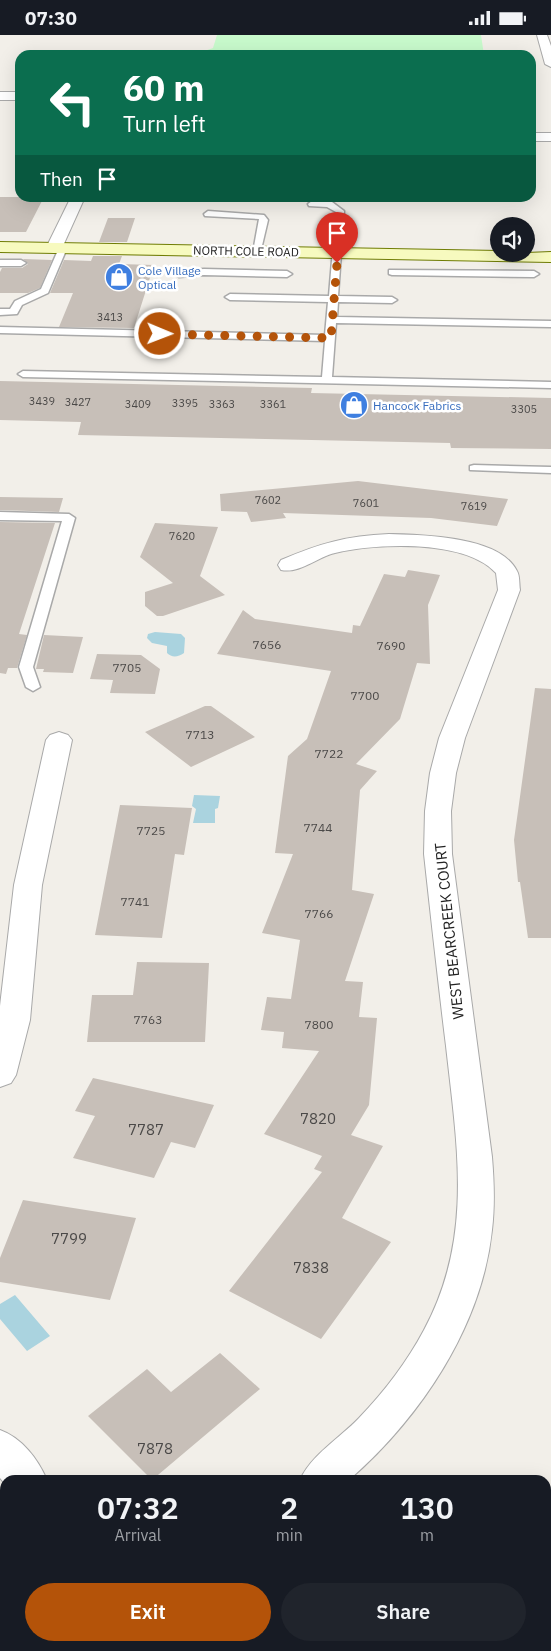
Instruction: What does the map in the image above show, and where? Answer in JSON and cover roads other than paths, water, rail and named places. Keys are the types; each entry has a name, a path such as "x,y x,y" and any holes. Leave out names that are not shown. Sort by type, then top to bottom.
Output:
{"main road":[{"name":"NORTH COLE ROAD","path":"2,250 58,248 551,257"}],"street":[{"path":"542,35 551,64"},
{"path":"0,96 15,96"},
{"path":"536,137 551,137"},
{"path":"58,248 76,202"},
{"name":"WEST BEARCREEK COURT","path":"289,565 331,547 372,541 430,542 464,546 492,557 507,572 509,590 452,738 443,773 438,811 438,854 475,1157 477,1198 473,1241 462,1286 448,1321 419,1375 386,1417 346,1459 326,1475"},
{"path":"0,1075 14,1020 28,885 59,740"},
{"path":"0,1448 23,1475"}],"lane":[{"path":"312,204 329,205 340,211 327,381"},
{"path":"208,214 261,217 264,220 257,252"},
{"path":"0,311 14,312 18,303 45,291 57,264 58,248"},
{"path":"204,272 210,251"},
{"path":"0,263 21,263"},
{"path":"42,264 57,264"},
{"path":"179,274 204,272 288,273"},
{"path":"392,272 534,274"},
{"path":"230,297 392,301"},
{"path":"332,320 551,324"},
{"path":"0,331 331,338"},
{"path":"23,374 551,385"},
{"path":"474,468 551,470"},
{"path":"0,516 68,518 26,667 33,687"}],"water":[{"path":"155,632 181,634 185,638 184,653 171,656 167,653 167,646 152,643 147,638 148,634"},
{"path":"194,795 220,796 218,808 215,809 215,823 193,823 196,809 192,806"},
{"path":"15,1295 50,1336 27,1351 0,1319 0,1304"}],"place":[{"name":"Cole Village Optical","path":"119,277"},
{"name":"Hancock Fabrics","path":"354,405"}]}
